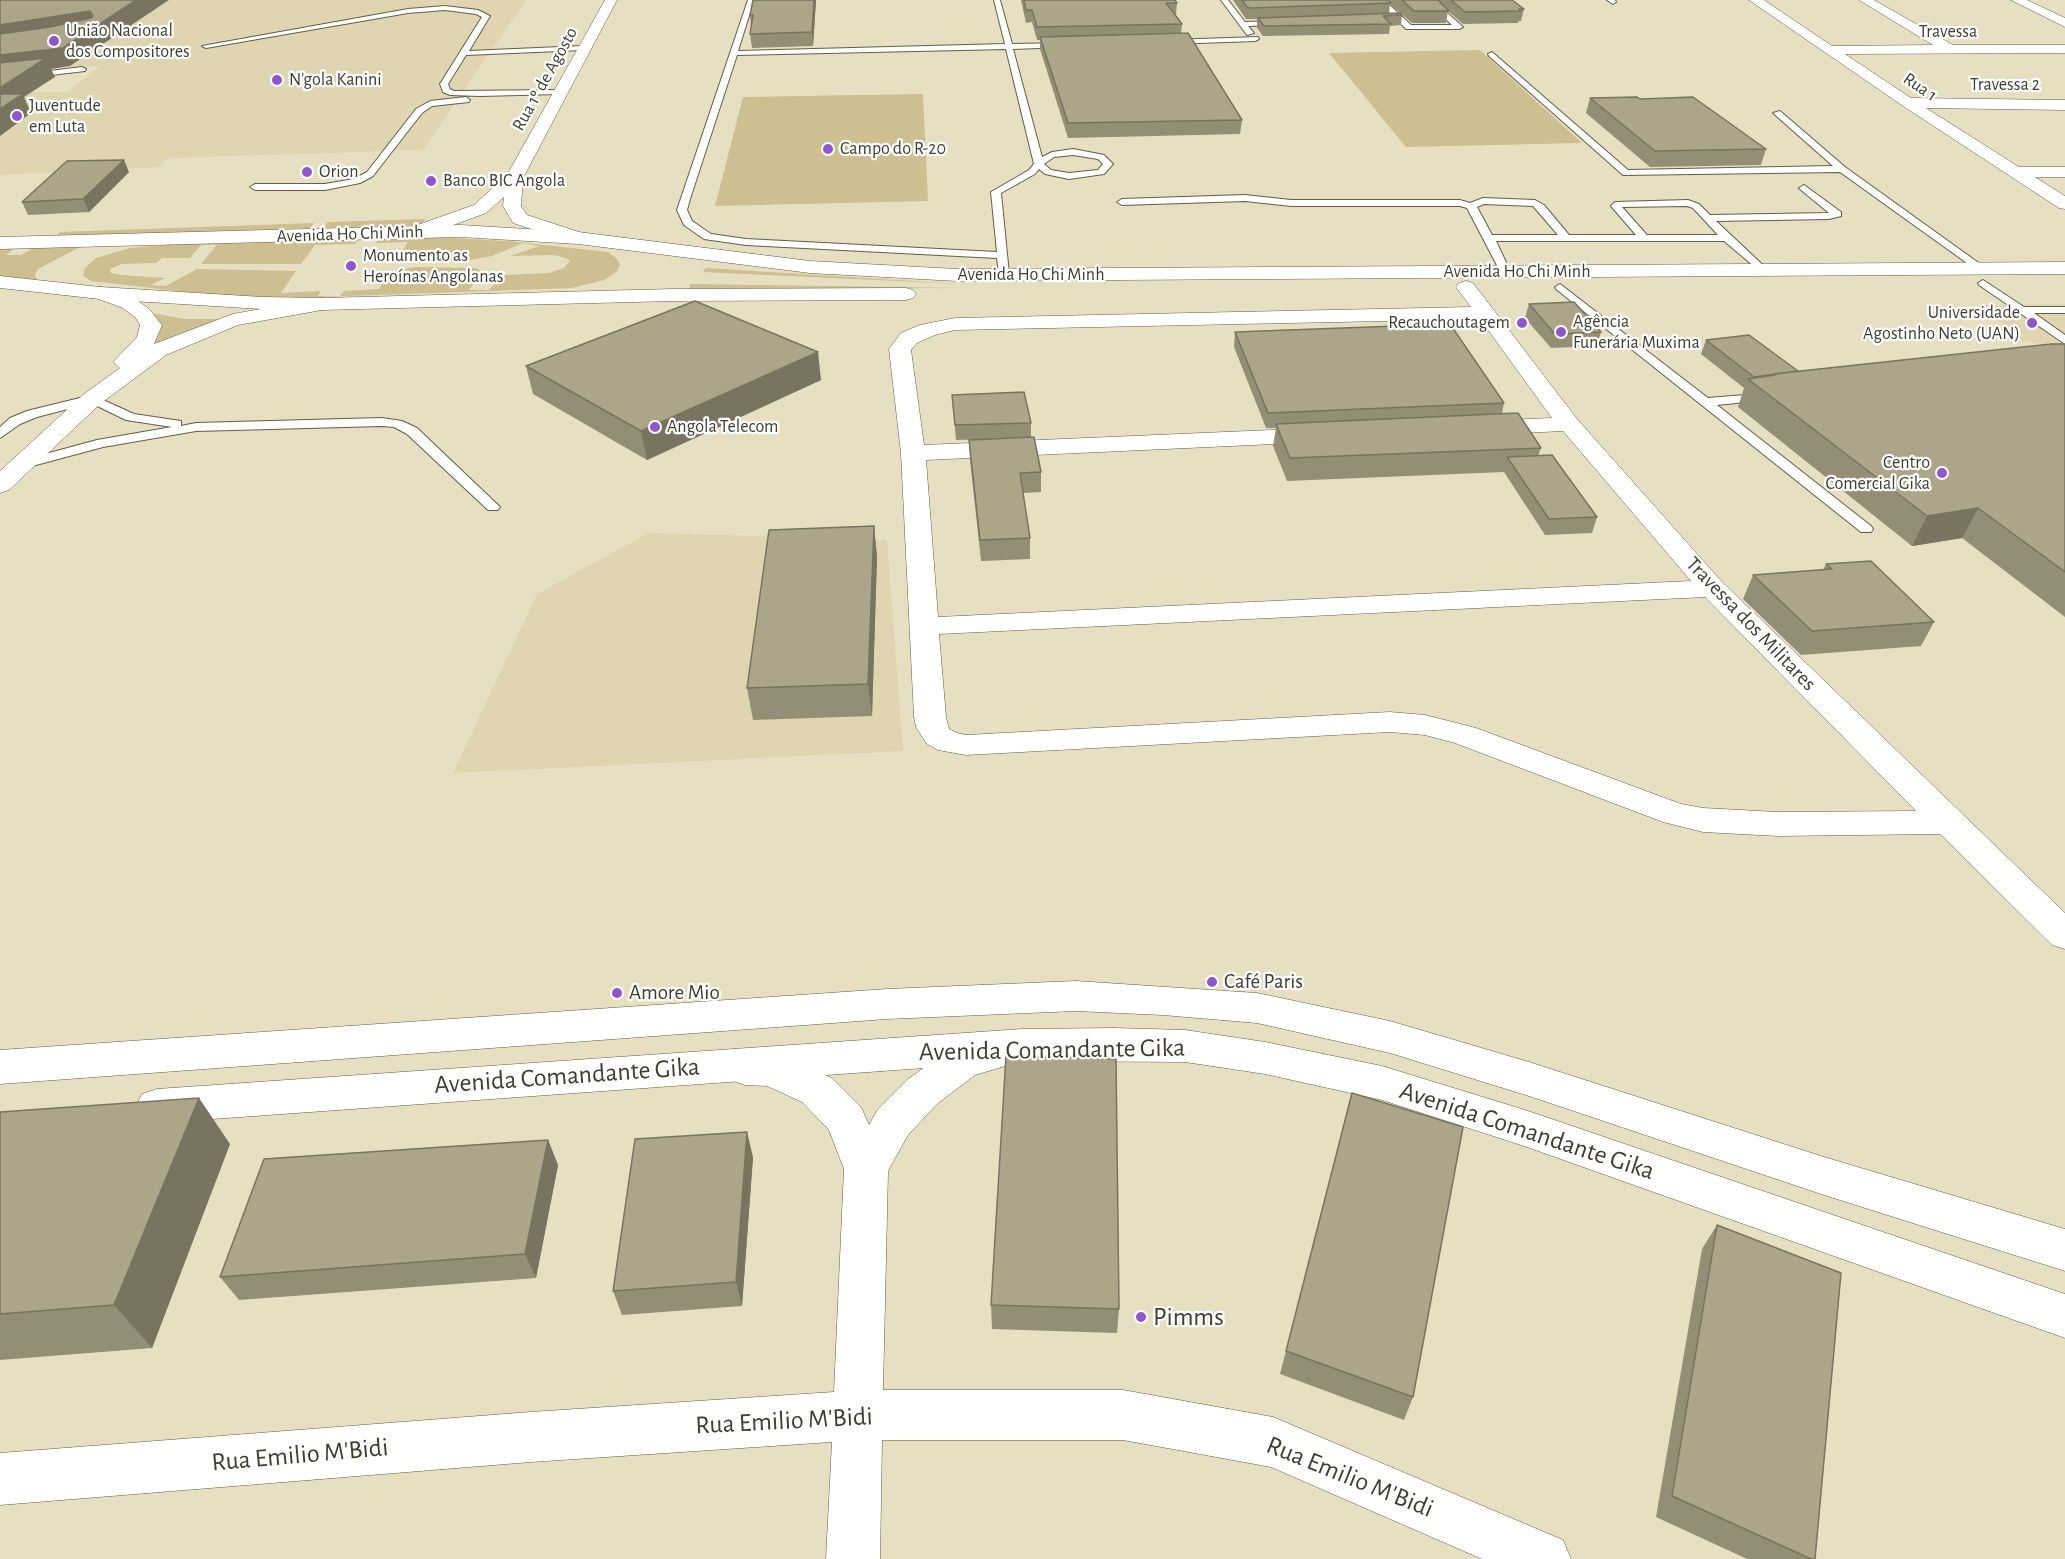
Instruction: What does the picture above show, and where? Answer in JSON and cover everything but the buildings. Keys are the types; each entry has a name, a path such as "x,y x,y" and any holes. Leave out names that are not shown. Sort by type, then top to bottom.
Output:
{"street":[{"name":"Rua 1º de Agosto","path":"514,177 611,0"},
{"name":"Rua 1","path":"1755,0 1908,103 2065,204"},
{"path":"1865,0 1952,50"},
{"path":"2018,0 2065,23"},
{"name":"Travessa","path":"1832,50 2065,49"},
{"name":"Travessa 2","path":"1908,103 2065,105"},
{"path":"2015,172 2065,172"},
{"path":"418,231 480,209 514,177"},
{"path":"514,177 512,206 520,219 620,250 631,255 634,260 630,271 600,288 534,298"},
{"name":"Avenida Ho Chi Minh","path":"0,243 418,231 578,238 810,267 949,275 1003,265 1133,276 1762,270 1983,276 2065,283"},
{"path":"79,260 109,249 162,239"},
{"name":"Avenida Ho Chi Minh","path":"0,282 204,301 322,304 534,298 1560,287 1983,276 2065,268"},
{"path":"63,273 64,279 70,284 130,304 151,325 147,339 119,366 92,399"},
{"name":"Travessa dos Militares","path":"1466,287 1569,424 1712,588 1948,822 2065,934"},
{"path":"0,485 92,399 158,350 233,320 322,304"},
{"path":"1484,313 955,324 928,330 909,338 900,349 913,453 932,727 937,736 950,743 993,744 1390,722 1425,725 1465,735 1675,814 1703,820 1778,824 1948,822"},
{"path":"1461,429 1569,424"},
{"path":"913,453 1342,434"},
{"path":"926,626 1712,588"},
{"name":"Avenida Comandante Gika","path":"0,1067 887,1004 1076,996 1163,999 1257,1008 1390,1037 1528,1078 1824,1176 2065,1250"},
{"path":"866,1169 893,1122 922,1092 962,1062 1022,1045"},
{"name":"Avenida Comandante Gika","path":"118,1109 710,1065 1022,1045 1185,1046 1265,1058 1382,1083 1525,1128 2065,1316"},
{"path":"710,1065 771,1070 817,1090 846,1120 866,1169 852,1559"},
{"name":"Rua Emilio M'Bidi","path":"0,1479 543,1436 857,1415 1123,1415 1273,1442 1544,1559"}],"lane":[{"path":"751,0 681,210 688,223 708,237 746,242 909,252 1003,265 996,192 1032,172 1039,164 1045,157 1072,152 1101,157 1108,164 1101,172 1081,176 1048,172 1039,164 997,0"},
{"path":"1161,42 1255,39 1224,0"},
{"path":"1380,0 1409,27 1459,27 1429,0"},
{"path":"206,46 408,11 445,8 478,12 486,16 444,84 446,90 453,93 559,92"},
{"path":"1389,20 1400,20"},
{"path":"1243,24 1288,22"},
{"path":"734,53 1079,44"},
{"path":"464,53 584,48"},
{"path":"1492,54 1626,172 1842,169"},
{"path":"0,79 82,69"},
{"path":"255,187 325,187 357,182 370,174 420,111 430,104 509,93"},
{"path":"1777,113 1842,169 1983,276 2021,309 2065,340"},
{"path":"1710,218 1837,214 1804,188"},
{"path":"1122,202 1245,198 1291,203 1460,203 1471,206 1483,201 1535,203 1541,207 1566,238"},
{"path":"1644,238 1616,206 1618,204 1688,203 1696,206 1710,218 1762,270"},
{"path":"1471,206 1506,273"},
{"path":"1489,238 1727,237"},
{"path":"1560,287 1866,529"},
{"path":"2021,309 2065,310"},
{"path":"1706,402 1774,395"},
{"path":"0,435 15,421 32,414 92,399 131,417 196,427"},
{"path":"21,465 112,441 196,427 381,422 397,424 412,431 493,507"}],"shaded area":[{"name":"N'gola Kanini","path":"0,0 526,0 423,150 167,158 159,167 0,175 0,92 67,92 100,66 69,67 156,8"},
{"path":"1480,50 1582,143 1406,147 1329,53"},
{"name":"Campo do R-20","path":"923,94 928,201 715,206 743,97"},
{"path":"425,219 421,225 323,228 327,222"},
{"path":"314,223 310,228 55,237 60,232"},
{"path":"429,237 507,241 608,252 620,264 617,272 604,280 572,288 293,298 212,295 91,281 83,276 85,268 96,258 130,248 176,244","holes":["359,239 379,239 376,243 408,242 398,259 470,260 492,256 523,243 539,246 511,256 553,255 570,261 564,268 549,273 504,275 489,290 469,290 482,272 476,268 416,267 390,272 379,289 344,291 340,296 318,296 321,291 281,293 296,271 197,269 166,286 151,285 165,278 121,275 111,273 110,269 122,264 156,263 162,258 190,258 201,245 217,245 201,264 301,264 315,245 355,244"]},
{"path":"80,247 38,269 35,275 37,281 0,276 0,249 15,248 6,255 21,255 34,248"},
{"path":"706,268 961,284 703,272"},
{"path":"690,284 964,288 689,289"},
{"name":"Universidade Agostinho Neto (UAN)","path":"2065,304 2065,349 2022,340 1977,305"},
{"path":"152,313 185,319 230,319 151,347 161,329"},
{"path":"649,533 887,540 903,751 453,773 537,594"}],"place":[{"name":"União Nacional dos Compositores","path":"54,41"},
{"name":"N'gola Kanini","path":"277,80"},
{"name":"Juventude em Luta","path":"17,116"},
{"name":"Campo do R-20","path":"828,149"},
{"name":"Orion","path":"307,172"},
{"name":"Banco BIC Angola","path":"431,181"},
{"name":"Monumento as Heroínas Angolanas","path":"351,266"},
{"name":"Recauchoutagem","path":"1522,323"},
{"name":"Universidade Agostinho Neto (UAN)","path":"2032,323"},
{"name":"Agência Funerária Muxima","path":"1561,332"},
{"name":"Angola Telecom","path":"655,427"},
{"name":"Centro Comercial Gika","path":"1942,473"},
{"name":"Café Paris","path":"1212,982"},
{"name":"Amore Mio","path":"617,993"},
{"name":"Pimms","path":"1141,1317"}]}
